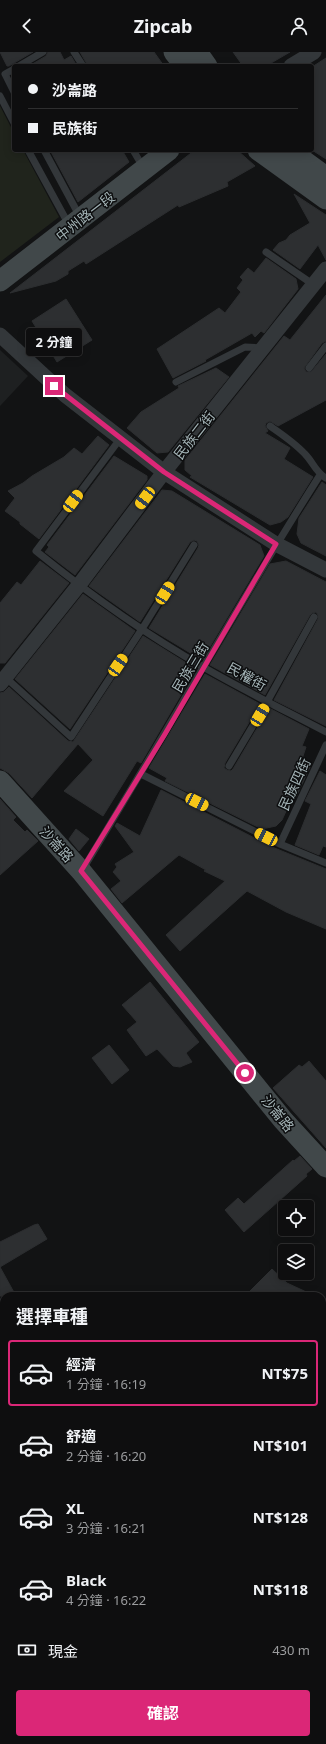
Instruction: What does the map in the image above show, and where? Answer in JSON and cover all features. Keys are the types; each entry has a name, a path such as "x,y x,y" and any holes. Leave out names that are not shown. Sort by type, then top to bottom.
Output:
{"street":[{"path":"174,52 183,64"},
{"path":"197,52 206,64"},
{"path":"294,64 314,52"},
{"name":"中州路一段","path":"0,281 166,152"},
{"path":"261,152 326,199"},
{"path":"292,152 326,177"},
{"name":"民族二街","path":"2,678 79,585 164,472 326,269"},
{"path":"0,335 65,395 164,472 276,544 326,570"},
{"name":"沙崙路","path":"0,781 81,871 284,1120 326,1167"}],"lane":[{"path":"22,64 43,52"},
{"path":"74,52 82,64"},
{"path":"12,70 5,74 12,88"},
{"path":"0,96 12,119"},
{"path":"29,152 75,223"},
{"path":"45,152 75,223"},
{"path":"134,152 144,169"},
{"path":"266,252 314,285"},
{"path":"309,368 326,346"},
{"path":"176,382 245,347 263,348"},
{"path":"270,426 292,441 323,476"},
{"name":"民權街","path":"120,439 36,551 79,585 142,629 204,668 326,732"},
{"name":"民族三街","path":"81,871 141,774 276,544 323,476"},
{"path":"2,678 71,736 142,629 194,545"},
{"path":"229,766 267,702 314,617"},
{"name":"民族四街","path":"280,844 326,745"},
{"path":"141,774 280,844 326,863"}],"shaded area":[{"path":"0,106 12,129 12,152 24,152 59,217 0,262"},
{"path":"0,350 28,376 0,406"}],"building":[{"path":"0,52 33,52 9,66 7,66"},
{"path":"48,52 60,52 64,60 71,56 76,64 32,64 46,56"},
{"path":"80,52 154,52 163,64 87,64"},
{"path":"233,52 290,52 269,64 242,64"},
{"path":"326,58 326,159 314,151 314,66"},
{"path":"51,152 123,152 129,162 78,202"},
{"path":"192,152 239,152 255,166 227,182 228,186 179,207 178,205 86,264 84,261 68,271 68,274 56,281 10,293"},
{"path":"294,194 326,215 326,260 318,245 300,269 273,250 279,243 286,240 290,235 310,223"},
{"path":"266,258 296,279 298,289 264,333 261,331 255,337 252,333 205,360 206,361 173,378 157,349 219,308 225,313 241,292 237,288 243,280 240,277 248,268 254,273"},
{"path":"326,295 326,341 322,343 304,368 306,372 311,372 326,354 326,400 278,426 270,421 266,423 265,426 268,431 265,433 290,448 284,459 313,477 288,517 281,522 270,525 190,477 192,476 185,470 185,460 284,336 290,340"},
{"path":"66,299 92,340 57,362 32,321"},
{"path":"216,368 229,377 168,452 157,453 127,428 141,412 179,388 178,386"},
{"path":"98,436 109,445 39,539 5,511 15,498 8,491 64,457 74,448 82,454"},
{"path":"114,456 147,476 147,480 75,575 45,552 49,547 47,545"},
{"path":"322,482 326,485 326,556 301,543 297,534 299,518"},
{"path":"162,490 172,491 260,545 264,556 202,660 149,628 198,548 199,545 197,541 194,540 190,542 140,622 89,586"},
{"path":"40,561 69,583 5,663 0,663 0,603 17,582 21,585"},
{"path":"286,561 326,582 326,726 274,700 318,619 316,612 310,615 265,695 210,665 270,564"},
{"path":"83,594 135,631 70,729 15,679"},
{"path":"143,636 196,669 141,763 137,761 103,816 64,791 93,760 78,744 32,798 9,773 0,768 0,693 4,692 9,687 68,741 73,742"},
{"path":"205,674 260,704 225,763 224,768 227,770 231,771 233,769 269,708 309,729 302,746 306,747 302,759 311,765 296,797 293,796 282,820 276,826 262,829 165,781 167,778 149,768"},
{"path":"320,771 326,775 326,847 323,846 319,855 295,845 311,804 305,801"},
{"path":"161,790 272,847 326,869 326,929 286,912 247,891 180,951 166,935 225,881 204,871 206,870 179,855 122,903 111,889 121,881 113,872 117,867 115,864 134,852 115,826 117,823 140,836"},
{"path":"0,799 16,817 13,820 25,832 27,830 38,841 0,875"},
{"path":"76,829 89,839 79,851 69,839"},
{"path":"150,982 199,1042 186,1053 192,1062 180,1067 173,1066 157,1049 146,1056 127,1030 137,1022 122,1005"},
{"path":"109,1045 129,1070 112,1084 92,1058"},
{"path":"309,1061 326,1081 326,1148 273,1088 299,1065 302,1067"},
{"path":"300,1156 312,1169 306,1174 307,1176 280,1200 278,1200 278,1202 244,1232 225,1210 238,1198 244,1204 293,1160 294,1161"},
{"path":"38,1224 47,1239 0,1267 0,1242"},
{"path":"0,1267 14,1292 0,1292"},
{"path":"272,1269 278,1275 278,1280 284,1280 306,1292 249,1292"}],"route":[{"path":"54,386 164,472 276,544 165,734 81,871 245,1073"}]}
